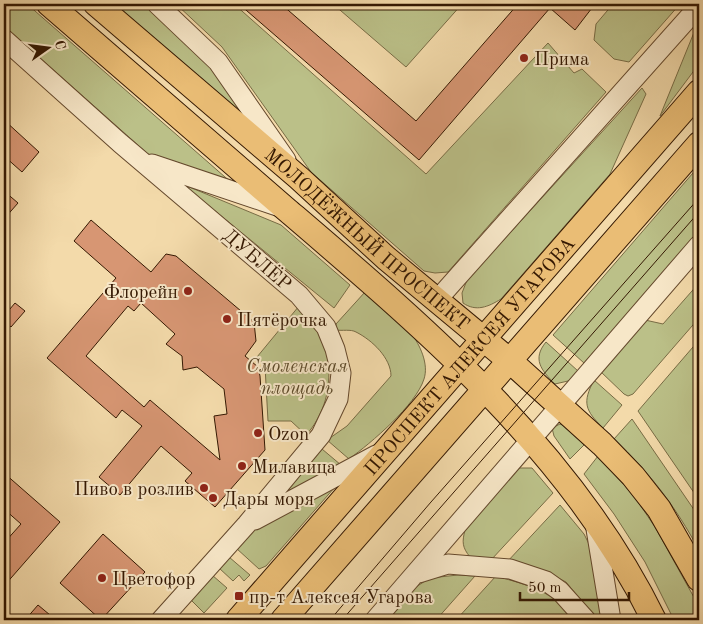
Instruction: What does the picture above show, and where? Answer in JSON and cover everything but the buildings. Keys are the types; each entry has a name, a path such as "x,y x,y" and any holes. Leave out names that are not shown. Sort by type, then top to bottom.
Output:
{"main road":[{"name":"МОЛОДЁЖНЫЙ ПРОСПЕКТ","path":"49,4 415,322 484,390 531,438 594,517 632,575 654,620"},
{"name":"МОЛОДЁЖНЫЙ ПРОСПЕКТ","path":"96,4 298,178 386,258 510,361 633,476 659,509 699,578"},
{"name":"ПРОСПЕКТ АЛЕКСЕЯ УГАРОВА","path":"238,620 699,92"},
{"name":"ПРОСПЕКТ АЛЕКСЕЯ УГАРОВА","path":"283,620 699,144"},
{"path":"415,322 437,300"}],"street":[{"path":"157,4 218,62 298,178"},
{"path":"437,300 699,6"},
{"name":"ДУБЛЁР","path":"4,39 299,295 326,327 335,348 341,373 338,399 321,435 247,524 161,620"},
{"name":"МОЛОДЁЖНЫЙ ПРОСПЕКТ","path":"144,162 286,209"},
{"path":"375,620 531,438 560,407 589,370 699,245"},
{"path":"247,524 354,468 392,445"},
{"name":"МОЛОДЁЖНЫЙ ПРОСПЕКТ","path":"594,517 611,620"},
{"path":"416,574 448,564 510,569 546,581 560,591 586,620"}],"green space":[{"path":"4,4 27,4 233,184 148,154 4,26"},
{"path":"112,4 144,4 214,66 263,134"},
{"path":"176,4 234,4 426,174 548,43 574,73 582,69 606,92 448,272 435,273 424,271 311,172 222,47"},
{"path":"333,4 462,4 406,67"},
{"path":"613,4 680,4 629,62 614,59 594,40 596,24"},
{"path":"699,24 699,64 660,116 695,30"},
{"path":"642,88 646,94 610,174 501,299 477,308 463,303 462,293 467,280"},
{"path":"699,166 699,233 584,363 553,335"},
{"path":"182,184 281,225 350,285 334,308"},
{"path":"699,283 699,318 633,394 628,396 624,394 600,371 645,320 663,324"},
{"path":"365,292 411,333 423,355 425,373 419,389 403,412 349,459 327,440 347,426 391,376 388,363 380,350 354,331 336,330 336,324"},
{"name":"Смоленская площадь","path":"299,306 311,319 320,335 326,351 329,369 328,387 324,404 317,420 306,435 291,421 268,421 265,366 257,357"},
{"path":"699,340 699,500 638,411"},
{"path":"546,342 578,371 568,381 555,384 542,369 539,359"},
{"path":"594,380 622,405 603,428 592,416 587,406 588,395"},
{"path":"632,419 699,517 699,550 681,519 661,491 640,465 614,439"},
{"path":"560,424 567,427 584,445 570,459 554,436 552,428"},
{"path":"322,449 341,465 283,496"},
{"path":"598,456 634,496 655,527 696,601 699,608 699,620 674,620 645,562 614,514 584,474"},
{"path":"519,468 532,468 553,493 491,560 470,557 463,544 465,530"},
{"path":"335,487 266,566 259,569 236,548 253,530"},
{"path":"560,505 584,534 591,548 603,620 597,620 566,582 540,569 507,562"},
{"path":"229,557 250,575 244,581 239,575 233,581 219,568"},
{"path":"212,575 227,588 204,613 190,599"},
{"path":"458,575 475,576 436,620 385,620 411,590 430,578"},
{"path":"496,576 540,590 558,602 575,620 456,620"}],"tram line":[{"path":"330,620 431,502 699,198"},
{"path":"342,620 699,212"}],"place":[{"name":"Прима","path":"524,58"},
{"name":"Флорейн","path":"188,291"},
{"name":"Пятёрочка","path":"227,319"},
{"name":"Ozon","path":"258,433"},
{"name":"Милавица","path":"242,466"},
{"name":"Пиво в розлив","path":"204,488"},
{"name":"Дары моря","path":"213,498"},
{"name":"Цветофор","path":"102,578"},
{"name":"пр-т Алексея Угарова","path":"239,596"}]}
